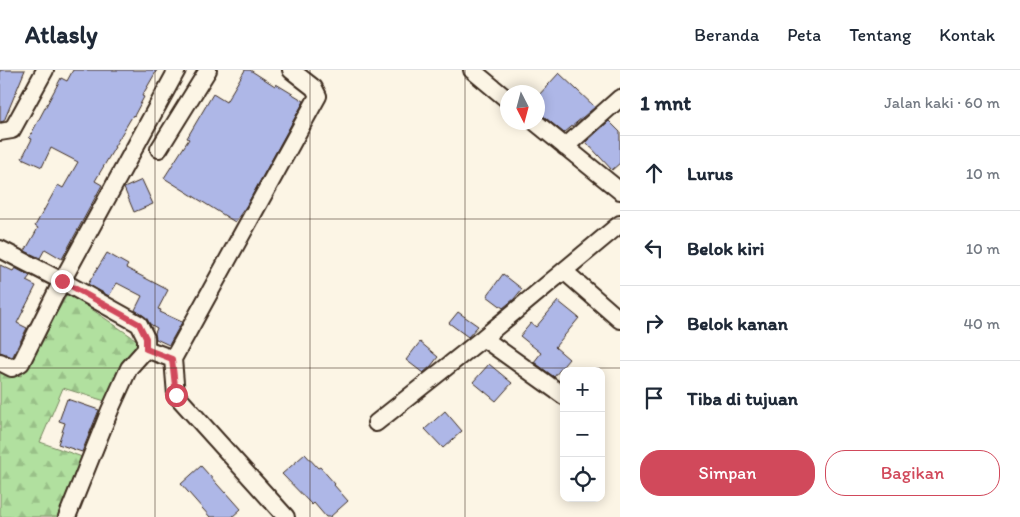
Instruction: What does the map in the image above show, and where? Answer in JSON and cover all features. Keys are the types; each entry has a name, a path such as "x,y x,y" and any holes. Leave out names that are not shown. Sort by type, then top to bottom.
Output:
{"street":[{"path":"0,132 12,130 45,70"},
{"path":"0,362 12,368 21,363 62,281 177,70"},
{"path":"159,149 208,70"},
{"path":"286,517 176,395 172,359 318,96 314,88 291,70"},
{"path":"482,73 500,92"},
{"path":"565,147 620,98"},
{"path":"545,130 620,191"},
{"path":"376,424 620,224"},
{"path":"0,249 139,324 146,338 146,349 129,368 67,517"},
{"path":"564,271 620,320"},
{"path":"483,338 560,393"},
{"path":"146,349 172,359"}],"green space":[{"path":"68,293 138,341 105,401 63,388 40,442 85,458 63,517 0,517 0,365 21,376"}],"building":[{"path":"0,70 25,70 4,121 0,122"},
{"path":"73,70 157,70 142,96 144,97 134,116 95,181 102,185 62,259 45,249 40,258 25,251 38,228 35,226 58,185 63,188 78,162 51,148 42,167 22,158 32,139 29,138 61,78 67,81"},
{"path":"245,70 250,70 304,101 247,205 235,222 164,178 189,139 187,138 213,94 226,102"},
{"path":"559,73 595,107 564,133 545,118 545,88"},
{"path":"609,121 620,132 620,163 612,170 586,142"},
{"path":"142,180 153,204 134,212 124,188"},
{"path":"107,253 128,265 126,268 168,290 158,309 161,310 160,312 182,322 169,345 156,339 155,333 157,328 135,310 142,296 117,283 109,296 88,284"},
{"path":"0,265 13,271 15,268 30,276 26,281 36,286 17,323 27,328 12,357 0,352"},
{"path":"503,274 522,289 503,308 487,296"},
{"path":"558,301 579,318 555,347 569,359 562,367 560,367 554,377 534,362 541,353 520,336 531,323 536,327"},
{"path":"458,312 478,326 468,337 449,323"},
{"path":"420,342 438,357 423,373 406,360"},
{"path":"489,364 512,383 496,401 473,382"},
{"path":"67,399 99,410 82,452 58,444 65,423 59,421"},
{"path":"445,411 462,431 443,448 425,429"},
{"path":"305,454 318,468 320,467 348,501 330,517 326,517 314,503 312,505 282,474"},
{"path":"201,466 241,509 232,517 210,517 181,484"}],"route":[{"path":"62,281 139,324 146,338 146,349 172,359 176,395"}]}
